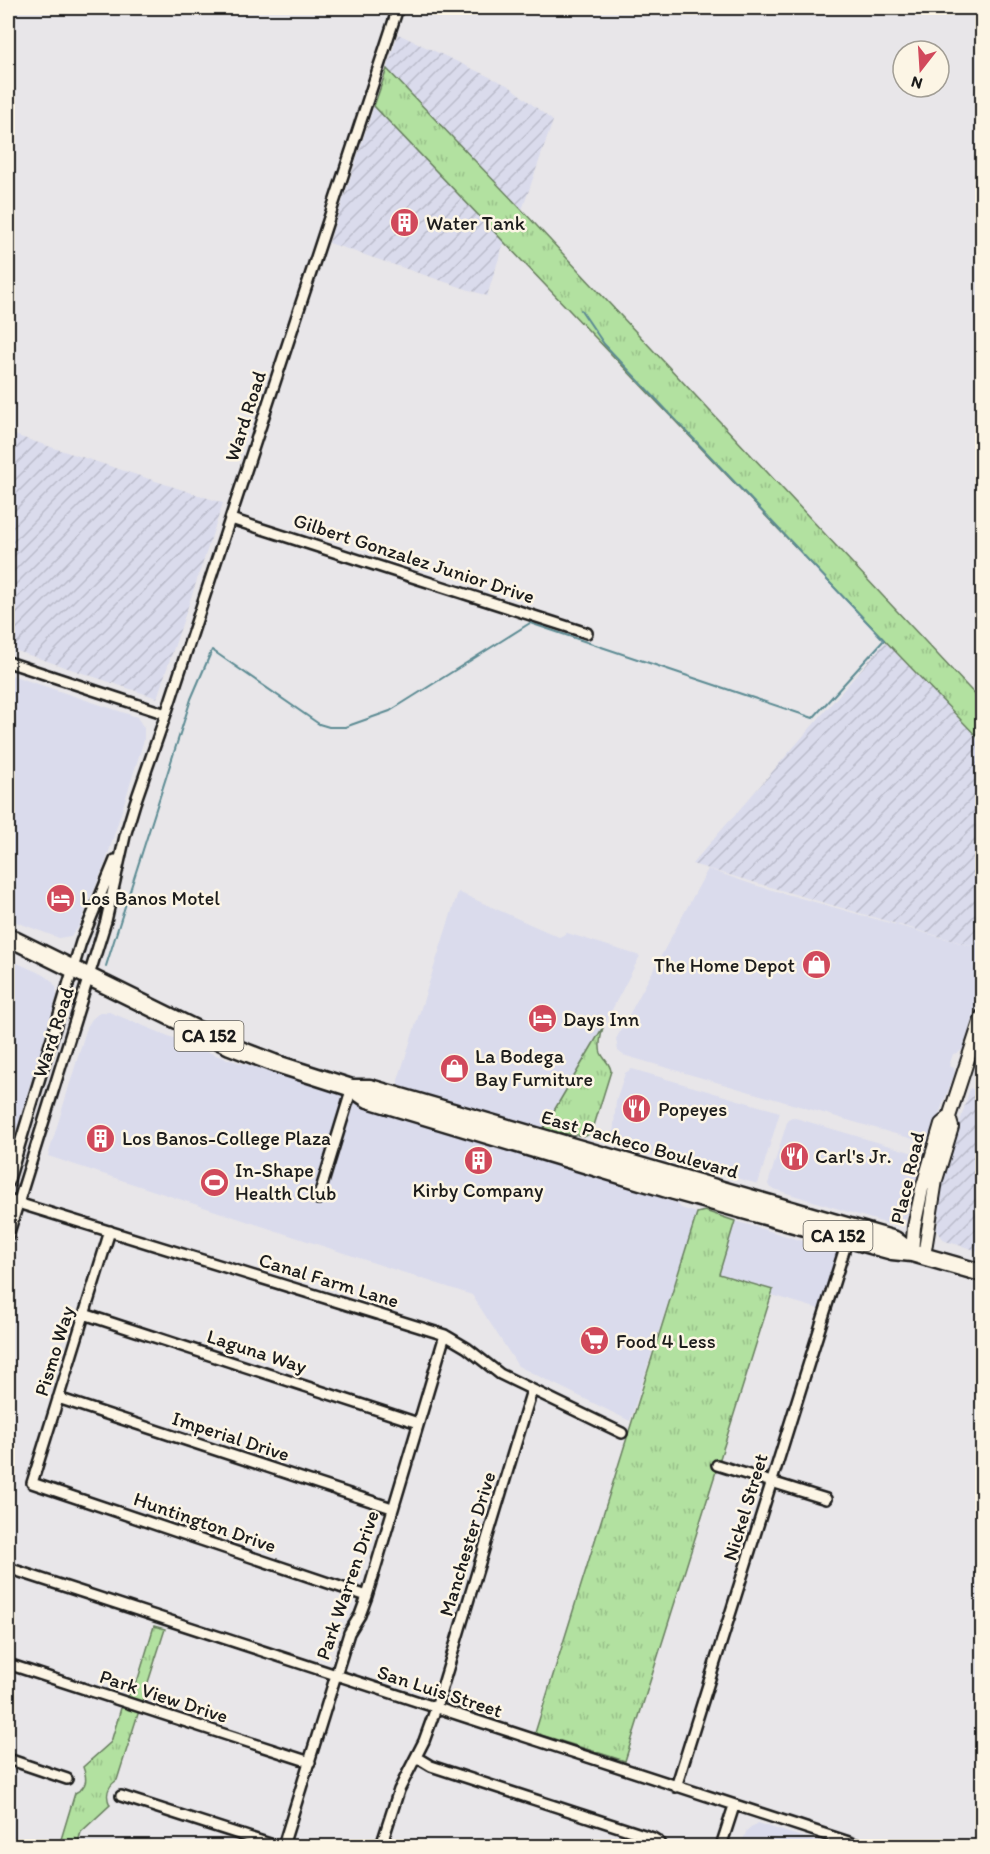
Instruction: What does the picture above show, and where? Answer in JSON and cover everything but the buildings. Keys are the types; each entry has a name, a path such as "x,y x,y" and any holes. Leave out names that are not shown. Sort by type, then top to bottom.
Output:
{"highway":[{"name":"East Pacheco Boulevard","path":"8,937 230,1046 352,1088 368,1099 632,1179 892,1251 918,1254 982,1273"},
{"name":"East Pacheco Boulevard","path":"352,1088 370,1088 824,1219 895,1240 918,1254"}],"street":[{"name":"Ward Road","path":"8,1183 81,942 125,836 398,8"},
{"name":"Gilbert Gonzalez Junior Drive","path":"231,519 587,633"},
{"path":"8,662 166,714"},
{"name":"Ward Road","path":"8,1236 106,921 125,836"},
{"name":"Place Road","path":"918,1254 914,1227 922,1189 941,1124 949,1117 982,1016"},
{"path":"318,1199 352,1088"},
{"name":"Canal Farm Lane","path":"8,1200 445,1335 467,1348 500,1374 622,1432"},
{"name":"Pismo Way","path":"32,1482 110,1231"},
{"name":"Nickel Street","path":"676,1787 848,1238"},
{"name":"Laguna Way","path":"84,1314 418,1423"},
{"name":"Park Warren Drive","path":"283,1846 349,1634 360,1615 367,1596 445,1335"},
{"name":"Manchester Drive","path":"381,1846 402,1783 416,1757 436,1708 532,1390"},
{"name":"Imperial Drive","path":"58,1398 392,1508"},
{"path":"717,1465 826,1499"},
{"name":"Huntington Drive","path":"32,1482 367,1596"},
{"name":"San Luis Street","path":"8,1568 861,1846"},
{"name":"Park View Drive","path":"8,1664 310,1762"},
{"path":"416,1757 431,1766 653,1838 661,1846"},
{"path":"8,1759 67,1779"},
{"path":"121,1796 276,1846"},
{"path":"722,1846 734,1806"}],"shaded area":[{"path":"398,34 509,86 553,121 522,210 387,69"},
{"path":"374,106 504,242 487,296 329,243"},
{"path":"8,433 223,503 157,698 8,648"},
{"path":"886,641 982,742 982,949 692,864"},
{"path":"8,674 137,717 144,728 144,740 105,864 78,928 71,936 59,938 8,919"},
{"path":"708,869 754,885 982,949 982,986 963,1049 953,1054 949,1066 954,1068 955,1073 928,1142 623,1055 618,1051 616,1039"},
{"path":"458,892 559,937 567,933 640,956 603,1027 542,1131 401,1090 398,1087 398,1080"},
{"path":"8,959 51,980 56,987 57,996 12,1144 8,1143"},
{"path":"109,1012 218,1056 389,1108 677,1203 681,1208 697,1213 630,1421 518,1366 472,1295 48,1156 87,1027 99,1013"},
{"path":"632,1069 780,1112 758,1184 619,1146 613,1136 616,1101 625,1073"},
{"path":"970,1088 982,1093 982,1252 945,1241 937,1231 944,1175"},
{"path":"792,1117 921,1157 922,1163 906,1218 895,1226 770,1188 768,1184 788,1119"},
{"path":"735,1221 834,1250 837,1253 819,1309 772,1295 772,1290 719,1274"},
{"path":"757,1823 831,1846 741,1846 746,1832"}],"green space":[{"path":"387,69 982,702 982,742 374,106"},
{"path":"603,1027 600,1050 611,1071 592,1132 586,1136 542,1131"},
{"path":"705,1211 735,1221 719,1274 773,1290 625,1761 535,1733 697,1213"},
{"path":"154,1626 165,1629 117,1780 108,1791 110,1805 81,1832 77,1846 59,1846 75,1793 82,1788 85,1782 83,1767 111,1742 121,1708 138,1679"}],"waterway":[{"path":"106,966 191,699 212,650 319,724 329,727 345,727 390,711 530,623 813,718 884,640 604,344 581,310"}],"place":[{"name":"Water Tank","path":"405,223"},
{"name":"Los Banos Motel","path":"60,898"},
{"name":"The Home Depot","path":"816,965"},
{"name":"Days Inn","path":"542,1019"},
{"name":"La Bodega Bay Furniture","path":"454,1068"},
{"name":"Popeyes","path":"637,1109"},
{"name":"Los Banos-College Plaza","path":"101,1138"},
{"name":"Carl's Jr.","path":"794,1156"},
{"name":"Kirby Company","path":"478,1160"},
{"name":"In-Shape Health Club","path":"214,1182"},
{"name":"Food 4 Less","path":"595,1341"}]}
